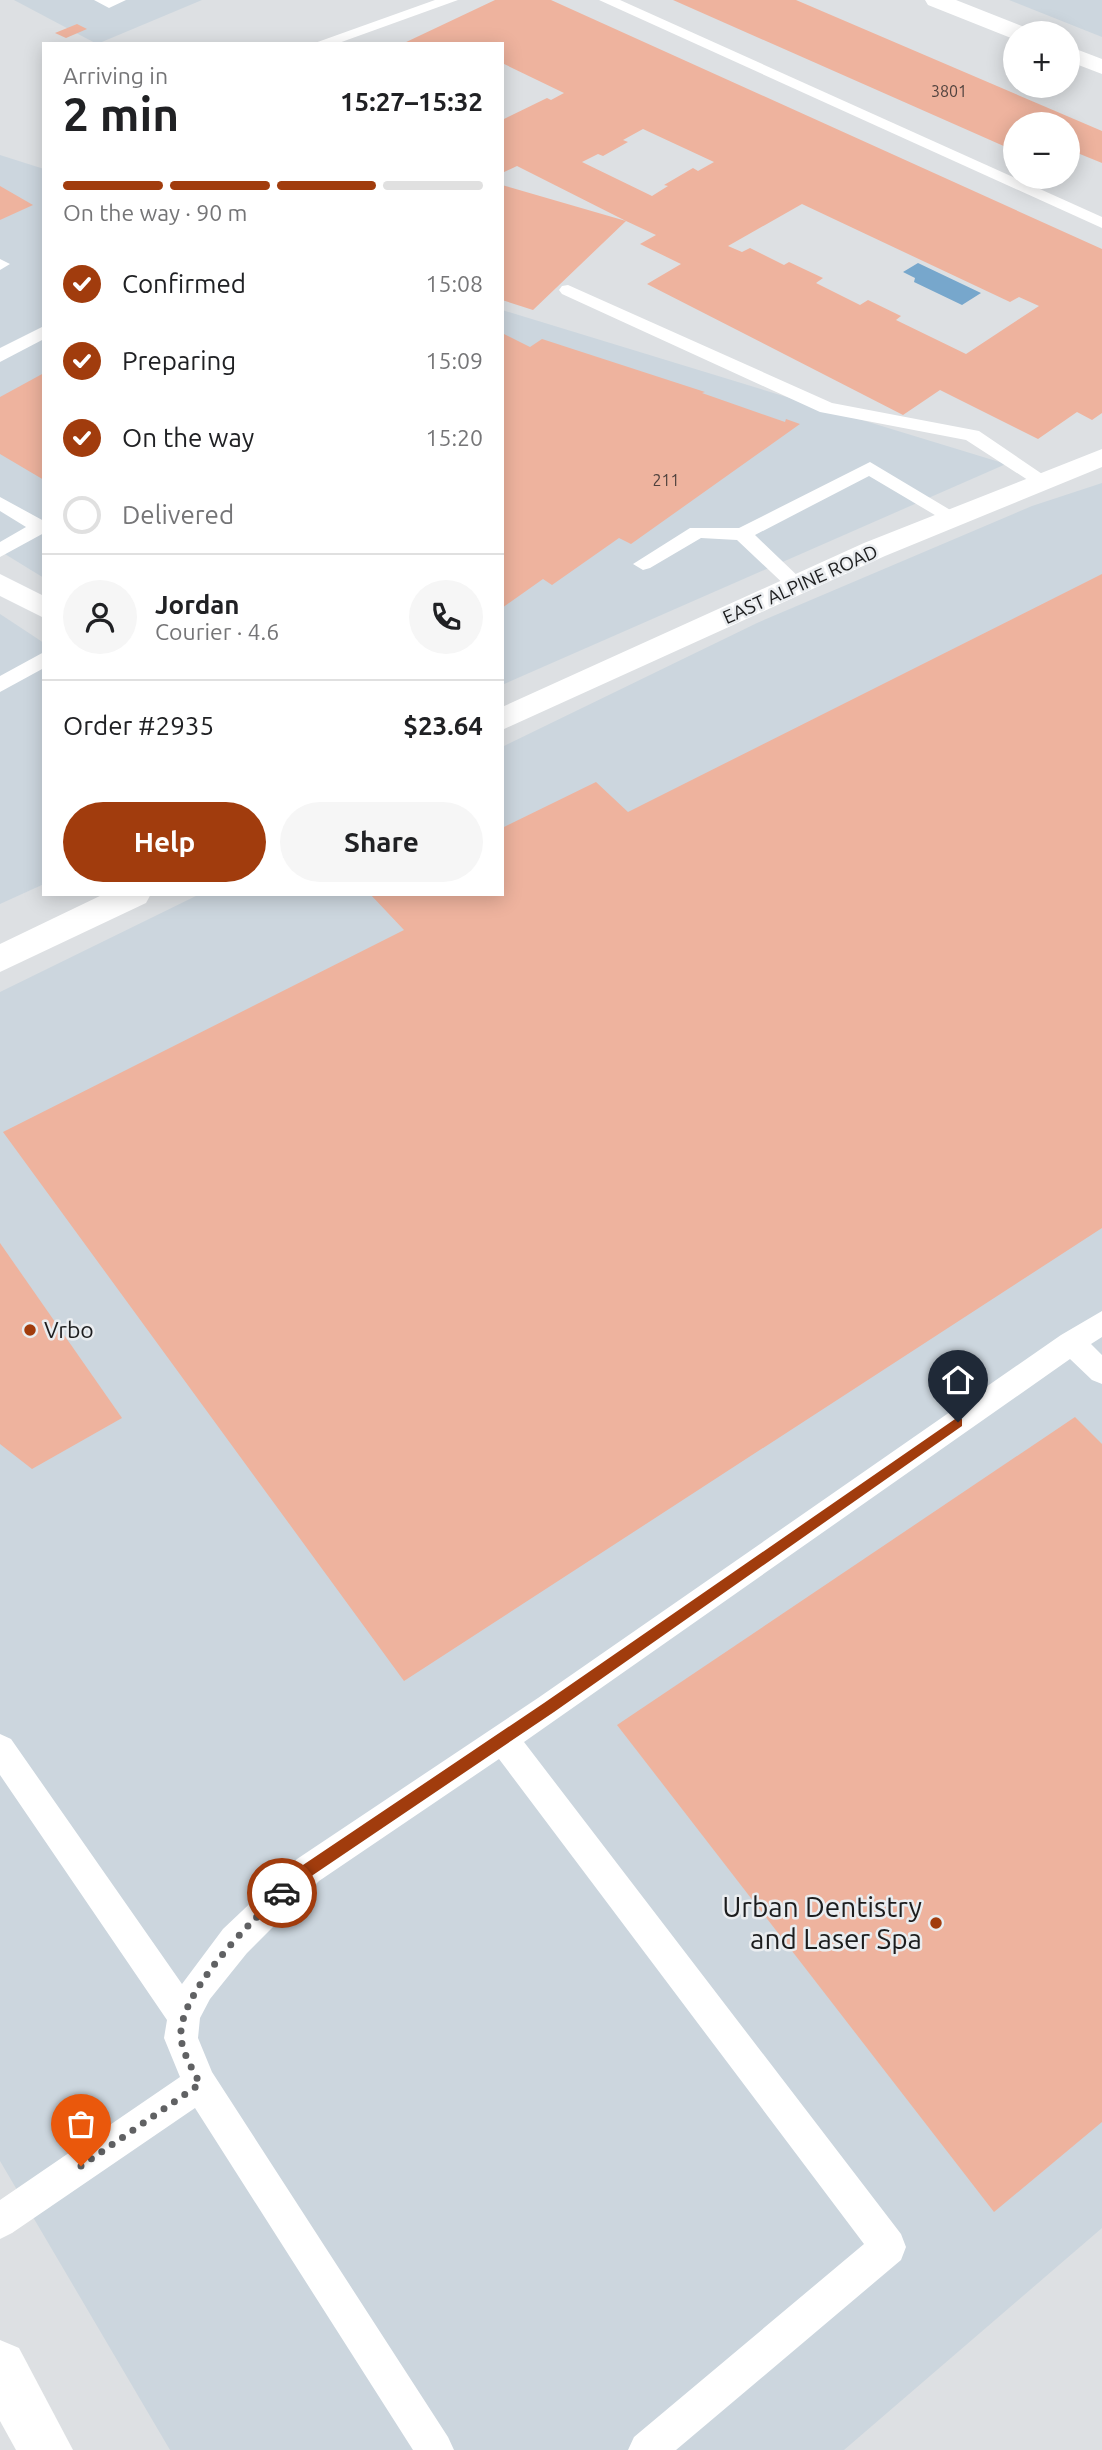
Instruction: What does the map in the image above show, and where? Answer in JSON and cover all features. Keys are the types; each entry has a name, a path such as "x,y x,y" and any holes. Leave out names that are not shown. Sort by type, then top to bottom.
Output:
{"street":[{"path":"936,0 1003,27"},
{"path":"1080,58 1102,67"},
{"name":"EAST ALPINE ROAD","path":"504,719 952,517 1102,457"},
{"path":"0,583 42,609"},
{"path":"0,959 130,896"},
{"path":"0,2367 46,2450"}],"lane":[{"path":"102,0 109,3 118,0"},
{"path":"326,42 450,0"},
{"path":"607,0 1102,223"},
{"path":"568,290 827,408 972,435 1041,480"},
{"path":"0,356 42,332"},
{"path":"643,564 697,532 742,534 870,467 952,517"},
{"path":"0,503 40,527 0,551"},
{"path":"742,534 796,586"},
{"path":"0,685 42,660"},
{"path":"435,2450 200,2084 181,2038 184,2015 198,1987 236,1941 308,1870 503,1739 1102,1322"},
{"path":"1071,1343 1102,1371"},
{"path":"503,1739 888,2247 647,2450"},
{"path":"0,1749 184,2015"},
{"path":"0,2221 200,2084"}],"shaded area":[{"path":"14,0 202,0 102,42 93,42"},
{"path":"1009,0 1102,0 1102,37 1080,28 1080,21 1062,21"},
{"path":"0,155 42,168 42,577 0,551"},
{"path":"504,311 1006,464 504,684"},
{"path":"1102,483 1102,2228 844,2450 170,2450 0,2161 0,992 196,896 504,896 504,746 757,623 1032,506"},
{"path":"0,614 42,642 42,885 0,904"}],"water":[{"path":"918,263 981,293 962,305 914,282 915,278 903,272"}],"building":[{"path":"495,0 551,0 1102,249 1102,413 1092,420 1077,412 1038,439 940,390 903,415 647,284 681,264 640,244 656,235 517,166 504,172 504,119 547,98 551,100 564,93 504,64 504,42 406,42","holes":["643,129 714,162 698,171 693,168 664,185 668,186 652,196 582,162 598,154 603,156 628,142 623,140","802,204 1010,302 1019,297 1039,306 966,354 896,320 901,316 868,300 860,305 816,283 823,278 789,262 784,265 750,248 742,252 728,246"]},
{"path":"673,0 796,0 1003,89 1003,98 1025,98 1058,112 1003,112 1003,146"},
{"path":"77,24 87,29 66,38 55,33"},
{"path":"1080,122 1102,131 1102,163 1080,154"},
{"path":"0,186 33,205 0,220"},
{"path":"504,186 626,221 533,310 504,301"},
{"path":"504,334 530,347 542,339 705,392 702,393 785,422 786,419 800,424 631,544 619,538 552,585 543,579 504,607"},
{"path":"42,374 42,479 0,454 0,397"},
{"path":"1102,574 1102,1228 404,1681 3,1132 404,930 372,896 504,896 504,827 596,782 628,812"},
{"name":"Vrbo","path":"0,1243 122,1418 32,1469 0,1444"},
{"name":"Urban Dentistry and Laser Spa","path":"1075,1417 1102,1444 1102,2122 994,2212 617,1725"}],"way so far":[{"path":"81,2166 200,2084 181,2038 184,2015 198,1987 236,1941 282,1893"}],"place":[{"name":"Vrbo","path":"30,1330"},
{"name":"Urban Dentistry and Laser Spa","path":"936,1923"}],"route":[{"path":"282,1893 308,1870 549,1708 958,1422"}]}
